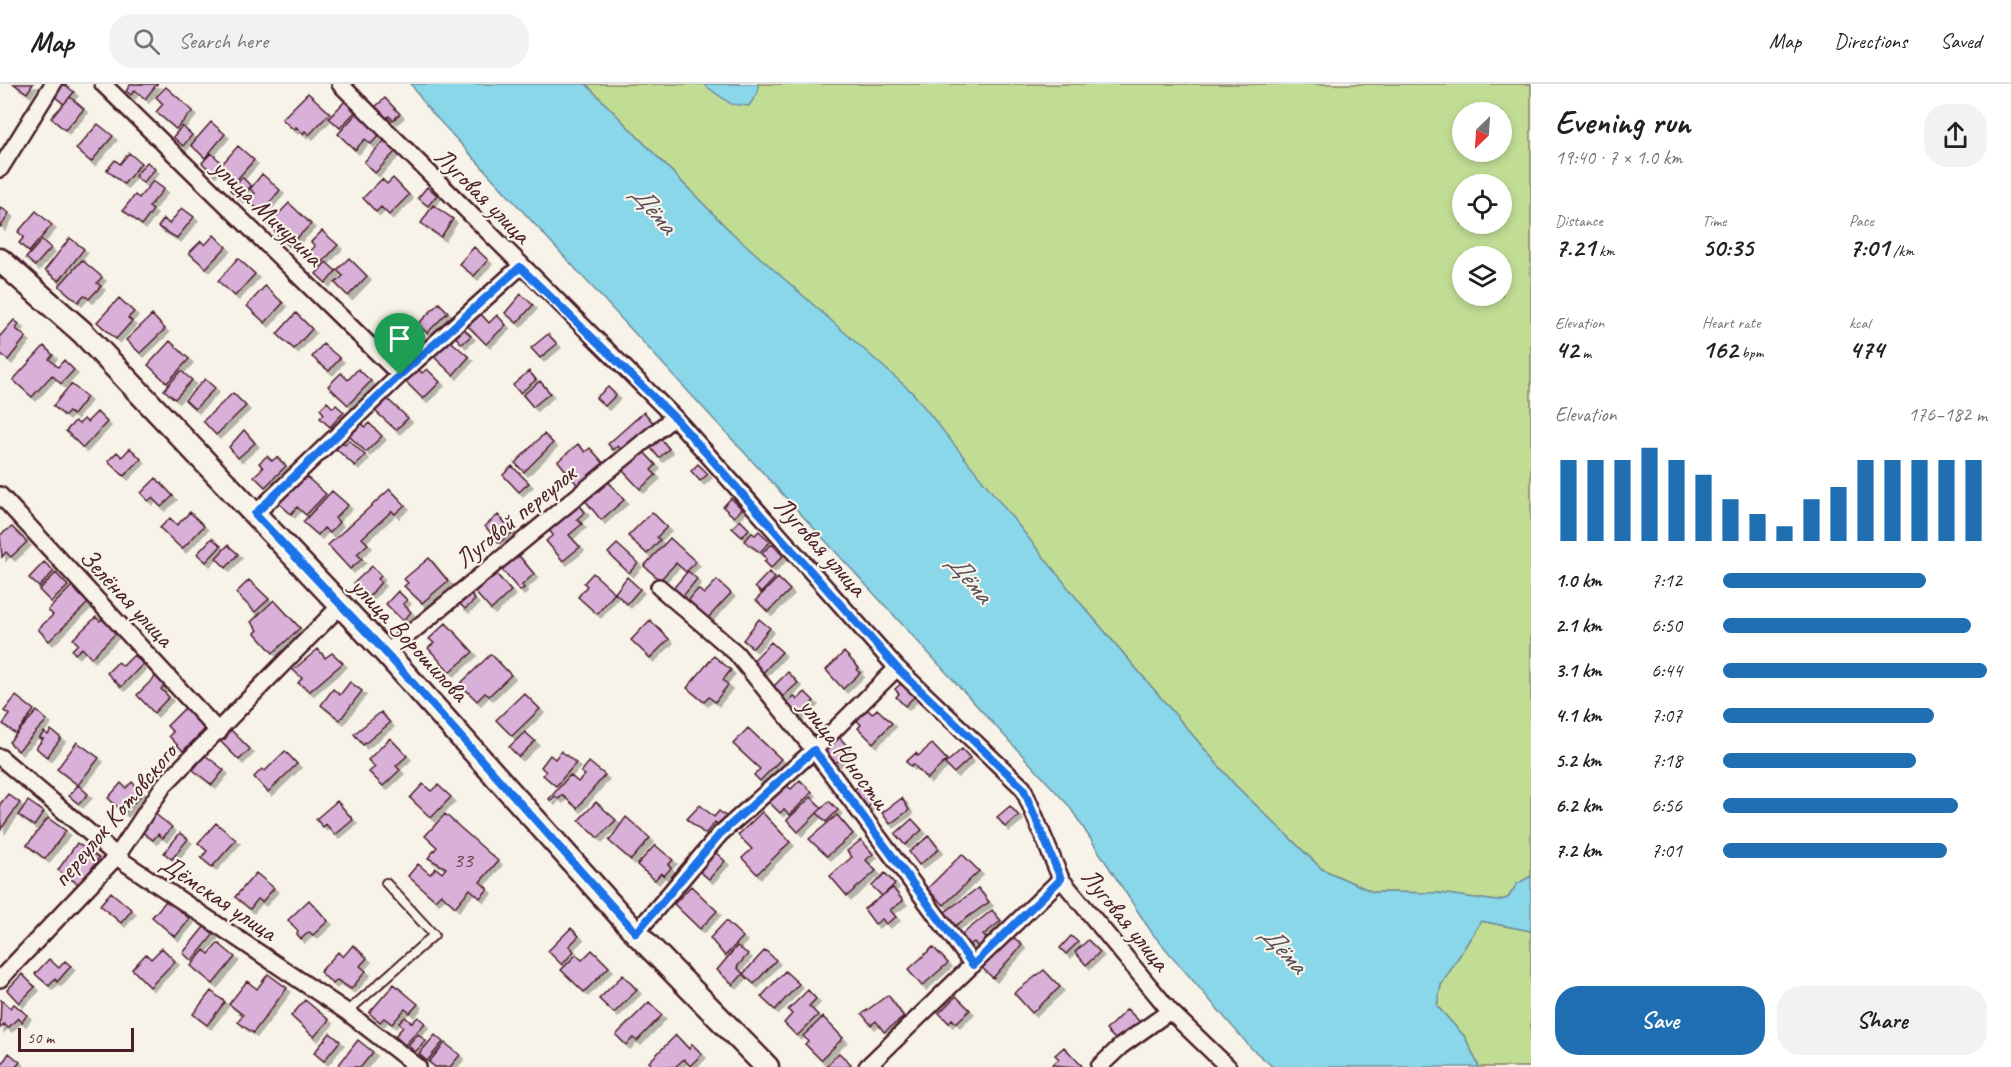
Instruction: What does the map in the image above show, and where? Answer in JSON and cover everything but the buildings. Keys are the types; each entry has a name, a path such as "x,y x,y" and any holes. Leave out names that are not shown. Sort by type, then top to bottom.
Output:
{"street":[{"path":"0,169 53,84"},
{"name":"улица Мичурина","path":"103,84 400,375"},
{"name":"Луговая улица","path":"340,84 520,267 674,417 897,668 1023,788 1061,879 1170,1011 1228,1067"},
{"name":"улица Ворошилова","path":"0,260 82,332 255,514 386,653 636,933 767,1067"},
{"path":"255,514 400,375 520,267"},
{"name":"Луговой переулок","path":"386,653 674,417"},
{"name":"Зелёная улица","path":"0,495 219,732"},
{"name":"улица Юности","path":"659,587 736,653 814,750 973,965"},
{"name":"переулок Котовского","path":"0,979 117,856 164,785 219,732 341,605"},
{"path":"636,933 720,834 814,750 897,668"},
{"name":"Дёмская улица","path":"0,757 117,856 347,1012 401,1062 418,1067"},
{"path":"867,1067 1061,879"},
{"path":"1099,1067 1121,1046 1170,1011"}],"lane":[{"path":"347,1012 434,935 386,883"}],"green space":[{"path":"586,84 1531,84 1531,876 1517,884 1508,898 1497,901 1439,893 1373,892 1322,869 1235,785 1078,600 729,230"},
{"path":"1481,921 1531,931 1531,1067 1479,1067 1465,1037 1437,1006 1441,985"}],"water":[{"name":"Дёма","path":"411,84 586,84 729,230 913,393 1078,600 1235,785 1322,869 1373,892 1439,893 1497,901 1508,898 1517,884 1531,876 1531,931 1481,921 1441,985 1437,1006 1465,1037 1479,1067 1273,1067 1251,1048 1152,933 1069,806 426,106"},
{"path":"703,84 758,84 758,92 749,106 731,104"}],"route":[{"path":"520,267 674,417 897,668 1023,788 1061,879 973,965 814,750 720,834 636,933 386,653 255,514 400,375 520,267"}]}
